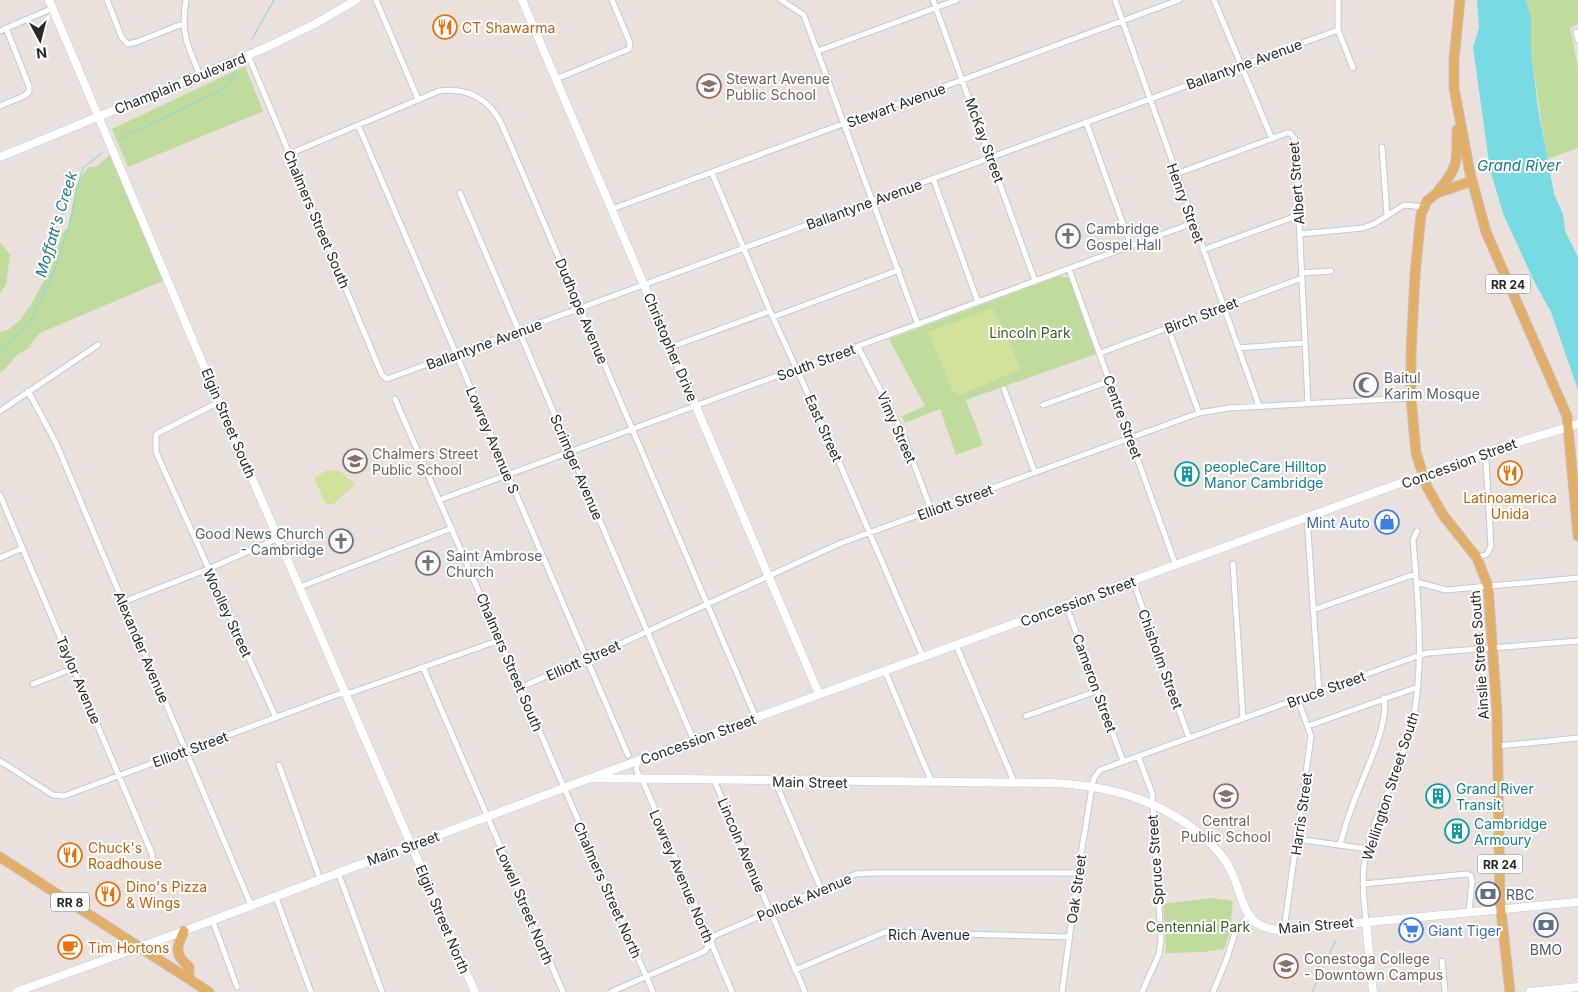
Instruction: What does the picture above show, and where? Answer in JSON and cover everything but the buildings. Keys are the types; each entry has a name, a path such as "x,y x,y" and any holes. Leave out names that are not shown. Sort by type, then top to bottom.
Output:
{"main road":[{"name":"Elgin Street South","path":"49,0 220,402 412,845"},
{"name":"Champlain Boulevard","path":"0,157 248,56 309,27 356,0"},
{"name":"Christopher Drive","path":"522,0 819,694"},
{"name":"RR 24","path":"1460,0 1454,58 1454,88 1456,107 1472,181 1486,232 1567,416 1578,536"},
{"name":"Ainslie Street South","path":"1456,107 1457,164 1450,177 1427,202 1419,222 1411,353 1411,398 1415,442 1430,493 1442,515 1478,558 1488,586 1494,647 1498,746 1501,909"},
{"path":"1436,193 1472,181"},
{"name":"Concession Street","path":"590,778 1483,453 1578,424"},
{"name":"Main Street","path":"16,992 184,931 275,895 590,778 1056,784 1092,787 1125,794 1152,803 1188,824 1222,855 1231,869 1248,916 1267,927 1284,930 1578,902"},
{"name":"Elgin Street North","path":"412,845 475,992"},
{"name":"RR 8","path":"0,858 209,992"},
{"name":"RR 24","path":"1501,909 1510,992"},
{"path":"1366,922 1373,992"},
{"path":"184,931 178,945 178,952 180,958 189,967 189,979"},
{"path":"1530,992 1578,987"}],"street":[{"path":"107,0 122,38 128,44 183,25"},
{"path":"186,0 183,25 188,48 200,75"},
{"path":"376,0 418,99"},
{"path":"556,79 629,49 630,43 612,0"},
{"path":"781,0 804,15 918,325"},
{"name":"McKay Street","path":"933,0 1035,281"},
{"path":"818,51 957,0"},
{"name":"Henry Street","path":"1115,0 1259,406"},
{"name":"Stewart Avenue","path":"612,209 1179,0"},
{"name":"Albert Street","path":"1214,0 1272,139 1287,133 1296,138 1308,404"},
{"path":"1338,0 1338,30 1353,68"},
{"path":"0,31 53,8"},
{"path":"0,106 29,92 29,86 6,28"},
{"name":"Ballantyne Avenue","path":"390,378 1338,30"},
{"path":"1576,32 1578,40"},
{"name":"Chalmers Street South","path":"248,56 382,374 387,379 390,378"},
{"name":"Dudhope Avenue","path":"289,154 439,91 461,91 478,97 494,110 581,308 756,718"},
{"path":"1086,122 1131,246"},
{"name":"Lowrey Avenue S","path":"358,125 628,755"},
{"path":"1176,174 1272,139"},
{"path":"1382,146 1387,215"},
{"name":"East Street","path":"712,173 770,311 923,657"},
{"path":"933,178 978,302"},
{"name":"Scrimger Avenue","path":"460,193 694,740"},
{"path":"1300,234 1364,228 1374,224 1404,205 1424,207"},
{"path":"1203,250 1299,215"},
{"name":"South Street","path":"439,500 1193,223"},
{"name":"Centre Street","path":"1069,268 1176,566"},
{"path":"773,317 899,270"},
{"name":"Birch Street","path":"1100,353 1302,276 1331,271"},
{"path":"671,347 770,311"},
{"path":"1168,328 1198,413"},
{"path":"1238,348 1305,343"},
{"path":"0,411 98,345"},
{"name":"Vimy Street","path":"858,347 903,434 931,510"},
{"path":"1043,405 1110,381"},
{"path":"1004,389 1035,473"},
{"name":"Alexander Avenue","path":"28,391 56,444 251,905"},
{"name":"Elliott Street","path":"521,687 587,659 831,547 1198,413 1216,409 1411,398"},
{"name":"Chalmers Street South","path":"395,399 564,788"},
{"name":"Woolley Street","path":"220,402 158,433 155,442 158,455 208,570 276,718"},
{"path":"1478,558 1487,554 1491,546 1486,462 1483,453"},
{"name":"Taylor Avenue","path":"0,495 152,854 152,867"},
{"path":"1307,517 1319,692"},
{"path":"300,586 452,528"},
{"name":"Wellington Street South","path":"1366,922 1363,884 1364,867 1368,849 1406,745 1418,687 1420,655 1413,540 1417,530"},
{"path":"123,602 208,570 279,538"},
{"path":"0,558 23,548"},
{"path":"1233,564 1243,719"},
{"path":"1313,610 1416,574"},
{"path":"1416,582 1446,590 1578,578"},
{"name":"Chisholm Street","path":"1133,581 1189,738"},
{"name":"Cameron Street","path":"1066,605 1123,761"},
{"name":"Elliott Street","path":"0,761 53,795 64,796 338,694 353,692 500,640"},
{"name":"Bruce Street","path":"1092,787 1094,778 1100,770 1428,652 1578,641"},
{"path":"956,645 1015,784"},
{"name":"Lowell Street North","path":"423,667 563,992"},
{"path":"33,684 74,668"},
{"path":"885,671 932,783"},
{"path":"1308,726 1418,687"},
{"path":"1026,716 1097,691"},
{"path":"1340,844 1351,808 1384,720 1386,704 1384,698"},
{"name":"Harris Street","path":"1284,930 1311,736 1298,700"},
{"path":"1498,746 1578,738"},
{"name":"Spruce Street","path":"1138,756 1152,793 1161,944 1159,954 1142,992"},
{"name":"Lowrey Avenue North","path":"640,760 636,767 637,771 732,992"},
{"path":"279,765 320,879"},
{"name":"Lincoln Avenue","path":"714,780 805,992"},
{"path":"775,781 821,889"},
{"name":"Oak Street","path":"1062,992 1092,787"},
{"name":"Chalmers Street North","path":"564,788 653,992"},
{"path":"1296,839 1368,849"},
{"path":"338,872 382,992"},
{"name":"Pollock Avenue","path":"611,992 706,951 714,936 850,876 866,873 1078,873"},
{"path":"1363,884 1467,874 1471,876 1472,881 1469,912"},
{"path":"275,895 311,992"},
{"path":"1213,992 1236,930 1248,916"},
{"path":"212,919 237,988"},
{"name":"Rich Avenue","path":"795,970 885,932 1070,937"},
{"path":"1442,961 1445,992"}],"green space":[{"path":"1526,0 1578,0 1578,24 1570,28 1578,68 1578,148 1547,159 1531,52 1531,18"},
{"path":"245,66 263,111 128,167 112,129"},
{"path":"113,152 167,279 40,333 28,347 35,345 18,354 0,372 0,332 8,330 21,319 32,303 52,265 63,232 68,228 76,187 83,174 89,167 96,167"},
{"path":"0,242 10,255 6,285 0,293"},
{"name":"Lincoln Park","path":"1059,276 1069,278 1096,354 966,400 983,445 956,455 940,409 905,423 902,416 925,406 889,339"},
{"path":"993,308 1021,369 960,395 953,392 928,332"},
{"path":"327,470 340,471 355,485 332,505 325,503 314,478"},
{"name":"Centennial Park","path":"1212,898 1233,901 1230,931 1224,949 1203,952 1165,953 1163,904"}],"water":[{"name":"Grand River","path":"1477,0 1526,0 1531,18 1531,52 1538,108 1554,194 1563,214 1565,231 1578,257 1578,390 1551,312 1536,285 1504,216 1490,170 1473,47 1479,28"}],"waterway":[{"name":"Moffatt's Creek","path":"252,39 274,0"},
{"name":"Moffatt's Creek","path":"119,139 224,89 236,72"},
{"name":"Moffatt's Creek","path":"0,354 32,318 54,272 70,223 83,168 102,153"},
{"path":"1312,992 1336,940"}],"place":[{"name":"CT Shawarma","path":"445,27"},
{"name":"Stewart Avenue Public School","path":"709,86"},
{"name":"Cambridge Gospel Hall","path":"1068,236"},
{"name":"Baitul Karim Mosque","path":"1366,385"},
{"name":"Chalmers Street Public School","path":"355,461"},
{"name":"Latinoamerica Unida","path":"1510,473"},
{"name":"peopleCare Hilltop Manor Cambridge","path":"1187,474"},
{"name":"Mint Auto","path":"1387,522"},
{"name":"Good News Church - Cambridge","path":"341,541"},
{"name":"Saint Ambrose Church","path":"428,563"},
{"name":"Central Public School","path":"1226,796"},
{"name":"Grand River Transit","path":"1438,796"},
{"name":"Cambridge Armoury","path":"1457,831"},
{"name":"Chuck's Roadhouse","path":"70,855"},
{"name":"Dino's Pizza & Wings","path":"108,894"},
{"name":"RBC","path":"1488,894"},
{"name":"BMO","path":"1546,925"},
{"name":"Giant Tiger","path":"1411,930"},
{"name":"Tim Hortons","path":"70,947"},
{"name":"Conestoga College - Downtown Campus","path":"1286,966"}]}
